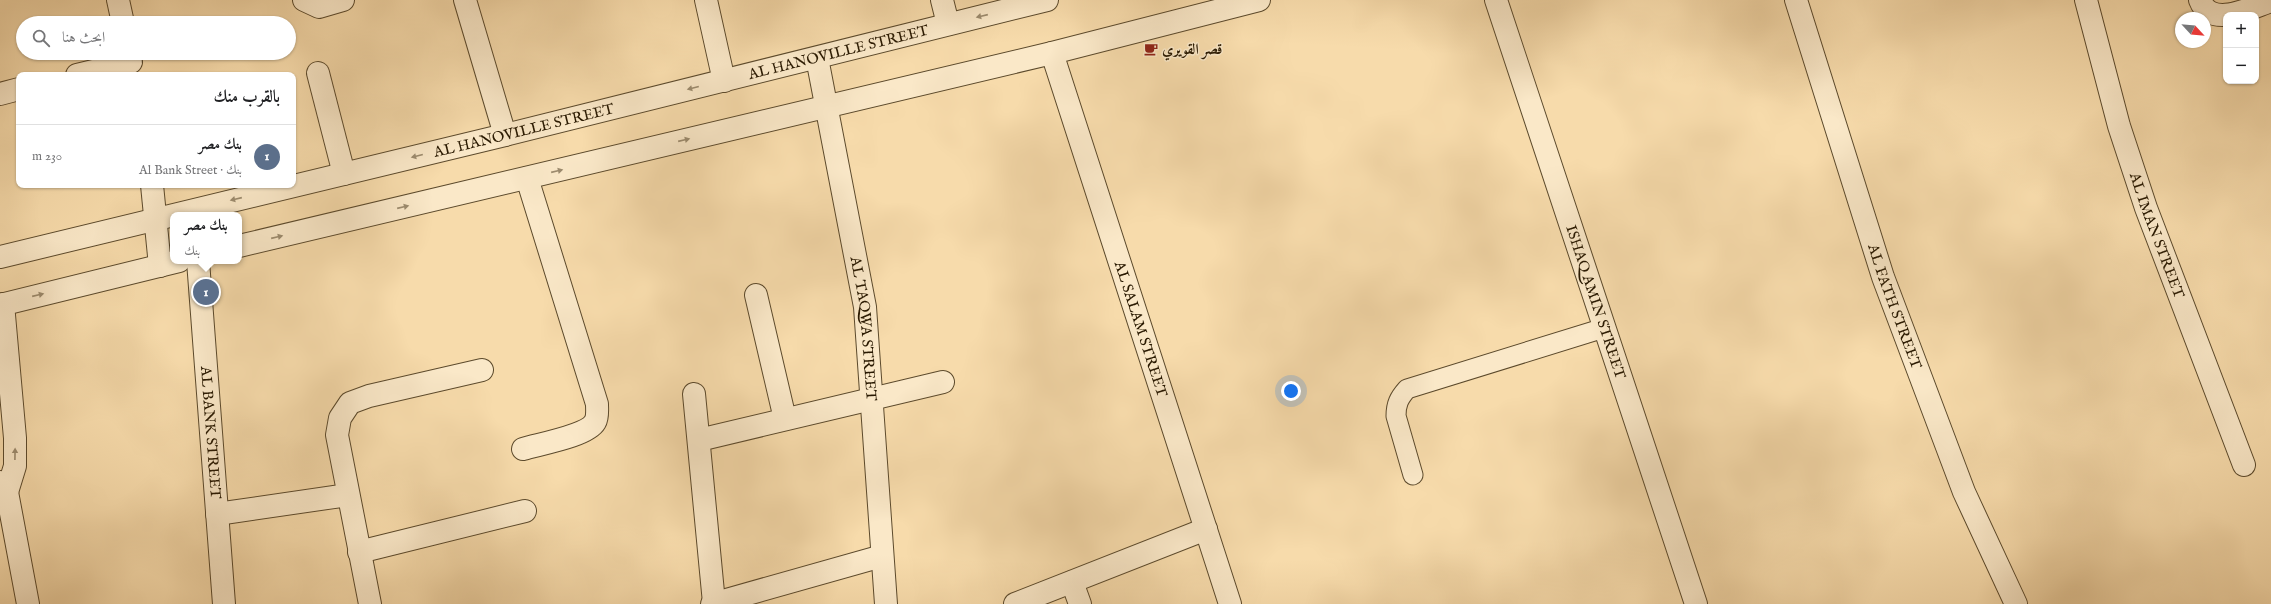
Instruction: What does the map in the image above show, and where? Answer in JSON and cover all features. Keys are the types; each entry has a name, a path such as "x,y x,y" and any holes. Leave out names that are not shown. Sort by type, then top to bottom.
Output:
{"street":[{"path":"118,0 121,16"},
{"path":"304,0 319,7 343,0"},
{"path":"465,0 505,135"},
{"path":"706,0 724,81"},
{"path":"942,0 948,24"},
{"name":"AL HANOVILLE STREET","path":"296,185 505,135 1047,0"},
{"path":"242,245 1052,53 1259,0"},
{"name":"ISHAQ AMIN STREET","path":"1496,0 1696,604"},
{"name":"AL FATH STREET","path":"1796,0 1883,277 1964,492 2016,604"},
{"name":"AL IMAN STREET","path":"2086,0 2119,126 2146,208 2244,465"},
{"path":"2200,0 2203,8 2211,14 2223,16 2271,1"},
{"name":"AL SALAM STREET","path":"1052,53 1230,604"},
{"name":"AL TAQWA STREET","path":"817,58 828,106 865,307 870,399 886,604"},
{"path":"90,72 131,63"},
{"path":"318,73 344,174"},
{"path":"0,94 16,90"},
{"path":"523,449 586,431 594,423 597,415 597,404 527,178"},
{"path":"28,604 4,487 15,466 15,438 2,304 170,264 155,218 152,188"},
{"name":"AL HANOVILLE STREET","path":"181,212 284,188"},
{"name":"AL HANOVILLE STREET","path":"0,257 170,215"},
{"name":"AL BANK STREET","path":"198,264 224,604"},
{"path":"756,295 785,419"},
{"path":"370,604 337,435 340,418 350,403 368,396 482,370"},
{"path":"699,440 943,382"},
{"path":"694,394 713,604 882,556"},
{"path":"217,514 348,495"},
{"path":"359,552 525,511"},
{"path":"1015,604 1206,529"},
{"path":"1072,582 1080,604"}],"lane":[{"path":"1413,475 1396,416 1396,407 1400,397 1407,389 1604,328"}],"place":[{"name":"قصر القويري","path":"1151,49"},
{"name":"بنك مصر","path":"206,292"}]}
